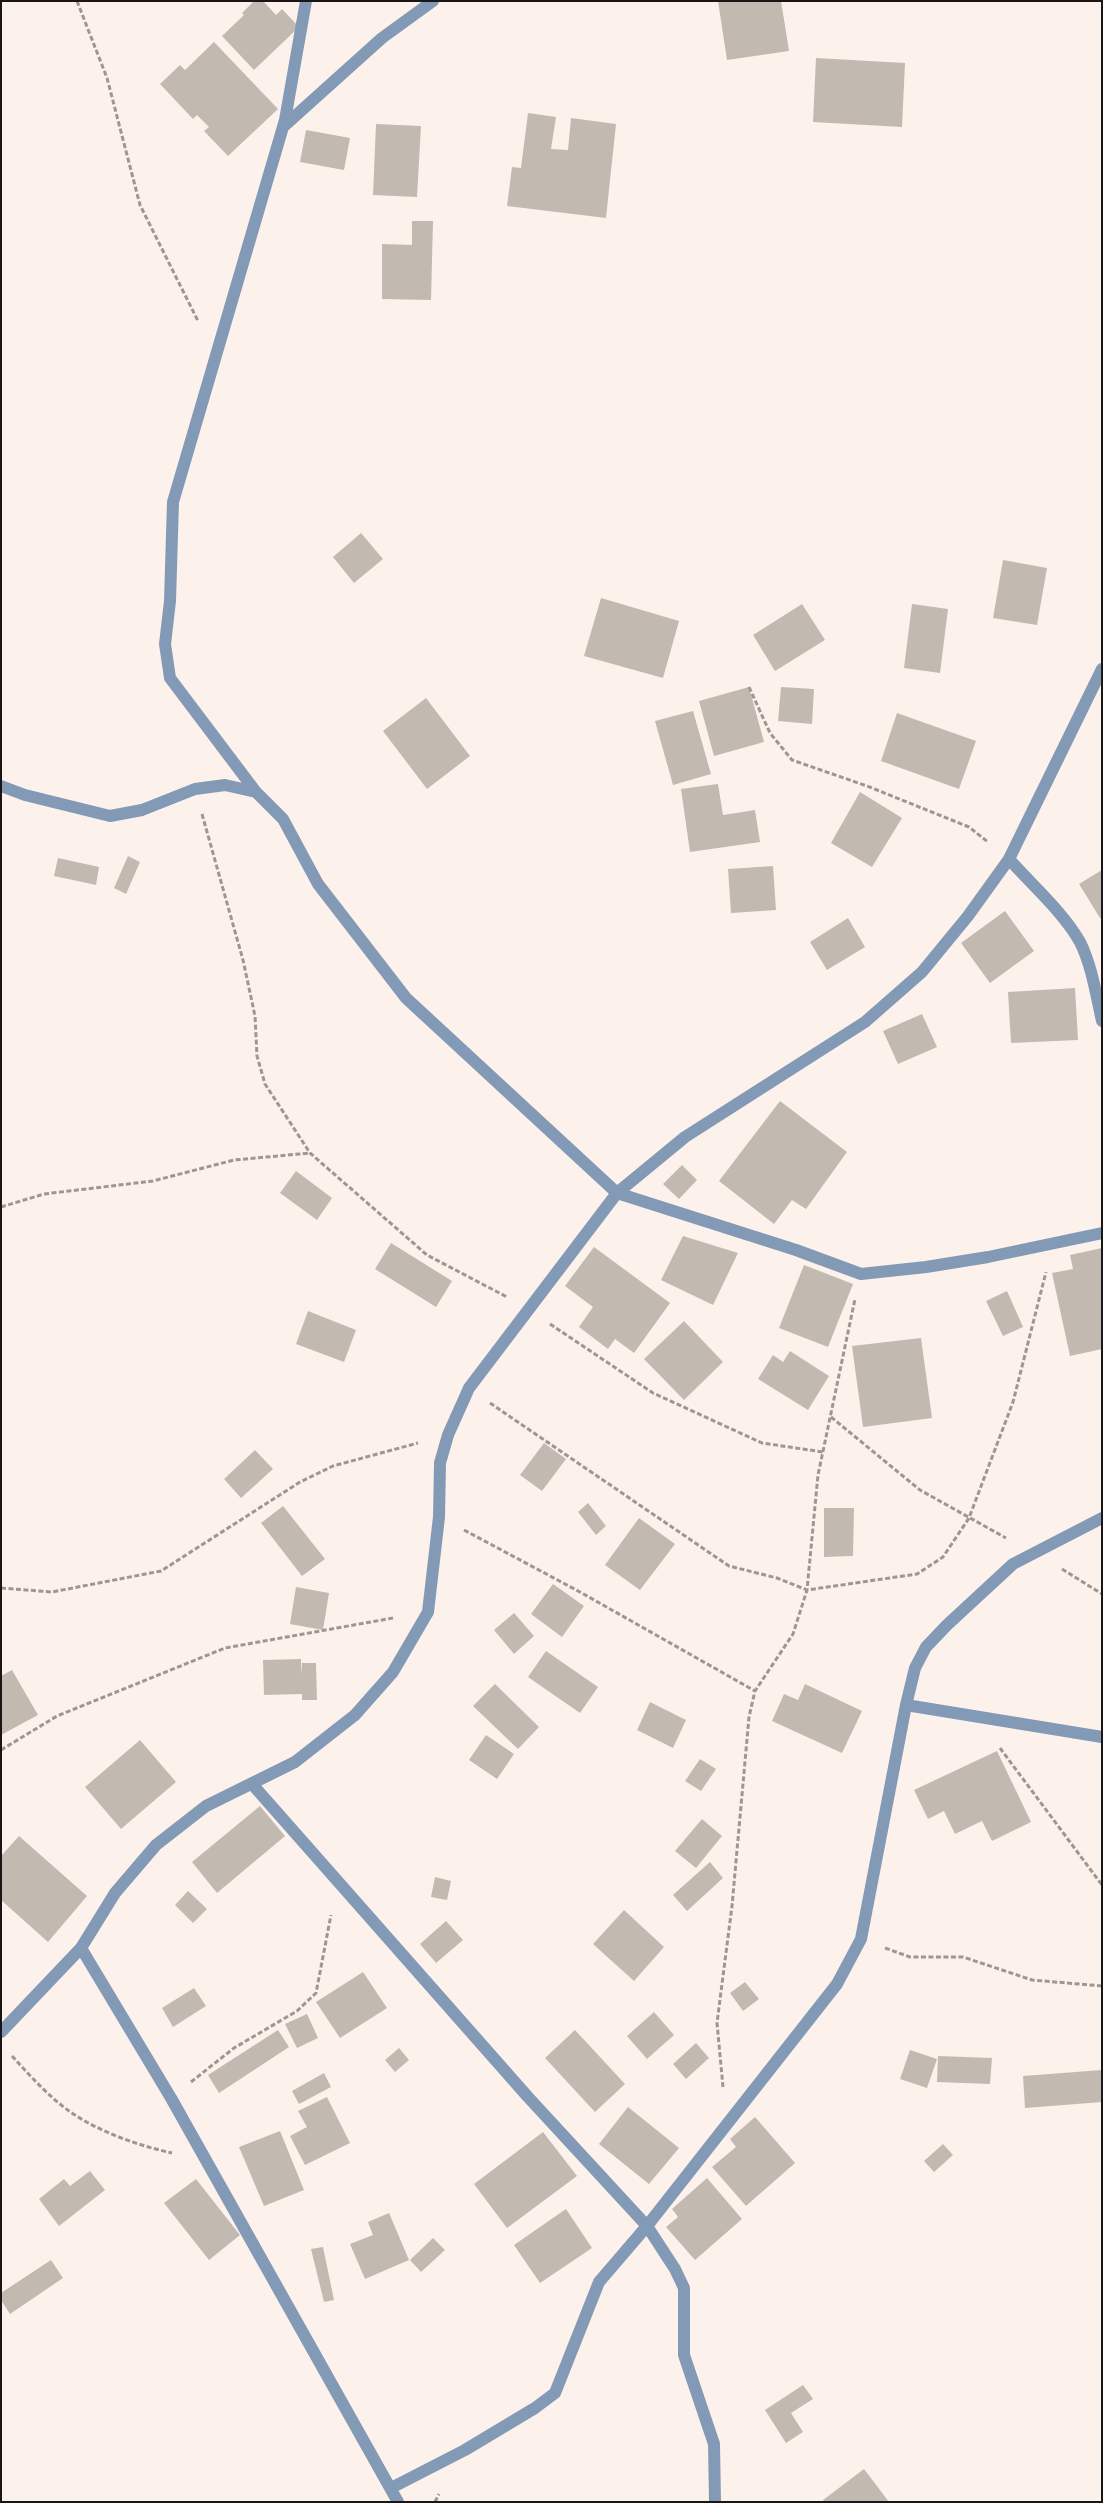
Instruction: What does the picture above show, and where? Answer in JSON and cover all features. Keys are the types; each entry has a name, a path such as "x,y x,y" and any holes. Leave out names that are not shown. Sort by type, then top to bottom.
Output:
{"street":[{"path":"306,1 283,127 173,502 170,601 164,644 170,678 256,792 283,819 318,884 406,998 617,1193 796,1250 861,1274 926,1267 1054,1244 1102,1233"},
{"path":"283,127 382,38 433,1"},
{"path":"1,2032 81,1948 115,1893 156,1845 206,1806 295,1762 355,1715 393,1672 428,1612 439,1517 440,1463 448,1435 470,1388 617,1193 685,1137 872,1016 922,972 968,916 1009,859 1102,669"},
{"path":"1,775 25,795"},
{"path":"1,786 25,795 110,816 142,810 195,789 225,785 256,792"},
{"path":"1009,859 1070,927 1080,943 1088,965 1102,1021"},
{"path":"391,2488 465,2450 549,2399 560,2385 599,2282 647,2226 837,1984 861,1939 906,1706 915,1668 926,1647 1013,1564 1102,1518"},
{"path":"906,1706 1102,1737"},
{"path":"252,1784 528,2097 647,2226 675,2269 684,2288 684,2355 714,2444 716,2502"},
{"path":"81,1948 170,2098 398,2502"}],"path":[{"path":"77,1 107,78 140,205 216,358"},
{"path":"749,687 770,733 792,760 867,786 969,827 1009,859"},
{"path":"195,789 243,960 255,1016 257,1056 265,1084 310,1152 427,1255 528,1309 653,1393 762,1443 823,1452"},
{"path":"1,1207 44,1194 153,1181 234,1160 310,1152"},
{"path":"470,1388 729,1566 777,1578 807,1590 917,1574 943,1557 969,1518 1013,1402 1054,1244"},
{"path":"726,2123 717,2023 732,1906 749,1717 755,1690 794,1634 807,1590 818,1474 861,1274"},
{"path":"831,1417 920,1490 1034,1553 1102,1594"},
{"path":"1,1588 52,1592 161,1571 300,1482 333,1466 448,1435"},
{"path":"439,1517 580,1592 755,1690"},
{"path":"1,1750 57,1716 225,1648 428,1612"},
{"path":"978,1717 1102,1885"},
{"path":"170,2098 234,2048 297,2011 316,1993 331,1923 333,1876"},
{"path":"861,1939 910,1958 963,1957 1032,1980 1102,1986"},
{"path":"8,2051 54,2099 80,2118 116,2135 159,2150 206,2162"}],"building":[{"path":"254,1 263,1 276,15 282,9 299,27 254,70 222,36 244,15 242,13"},
{"path":"718,1 781,1 789,51 727,60"},
{"path":"214,42 278,109 228,156 204,131 209,127 197,115 193,119 160,84 180,65 185,70"},
{"path":"816,58 905,63 902,127 813,122"},
{"path":"528,113 556,117 551,149 568,150 571,118 616,124 606,218 507,206 512,167 521,168"},
{"path":"376,124 421,126 417,197 373,195"},
{"path":"306,130 350,138 344,170 300,162"},
{"path":"412,221 433,221 431,300 382,299 382,244 412,245"},
{"path":"361,533 383,559 354,583 333,557"},
{"path":"1003,560 1047,568 1037,625 993,618"},
{"path":"601,598 679,621 663,678 584,656"},
{"path":"802,604 825,640 775,671 753,635"},
{"path":"912,604 948,609 940,673 904,668"},
{"path":"749,687 764,742 714,756 699,701"},
{"path":"781,687 814,689 812,724 778,721"},
{"path":"426,698 470,756 427,789 383,731"},
{"path":"693,711 711,774 673,785 655,721"},
{"path":"897,713 976,741 959,789 881,761"},
{"path":"718,784 723,815 755,810 760,842 690,852 681,789"},
{"path":"860,792 902,818 872,867 831,843"},
{"path":"128,856 140,862 126,894 114,888"},
{"path":"58,858 99,867 96,885 54,876"},
{"path":"773,866 776,910 731,913 728,869"},
{"path":"1102,870 1102,917 1100,918 1079,884"},
{"path":"1005,911 1034,951 990,983 961,943"},
{"path":"848,918 865,947 827,970 810,942"},
{"path":"1075,988 1078,1040 1011,1043 1008,992"},
{"path":"922,1014 937,1047 898,1064 883,1031"},
{"path":"780,1101 847,1152 806,1209 792,1200 774,1224 719,1181"},
{"path":"682,1165 697,1180 679,1199 663,1184"},
{"path":"296,1171 332,1198 317,1220 280,1193"},
{"path":"683,1236 738,1253 713,1305 661,1280"},
{"path":"391,1243 452,1281 436,1307 375,1269"},
{"path":"594,1247 670,1303 634,1353 615,1339 608,1349 579,1327 593,1307 565,1286"},
{"path":"1102,1248 1102,1349 1070,1356 1052,1273 1073,1269 1070,1255"},
{"path":"804,1265 853,1284 828,1347 779,1328"},
{"path":"1007,1291 1023,1327 1003,1336 986,1301"},
{"path":"308,1311 356,1330 344,1362 296,1344"},
{"path":"684,1321 723,1362 684,1400 644,1359"},
{"path":"921,1338 932,1418 863,1427 852,1346"},
{"path":"790,1351 829,1376 808,1410 758,1379 773,1355 783,1362"},
{"path":"544,1443 566,1459 542,1491 520,1475"},
{"path":"255,1450 273,1469 241,1498 224,1479"},
{"path":"588,1503 606,1526 596,1535 578,1512"},
{"path":"283,1506 325,1559 302,1576 261,1523"},
{"path":"824,1508 854,1508 853,1556 824,1557"},
{"path":"639,1518 675,1544 640,1590 605,1565"},
{"path":"553,1584 584,1606 562,1637 531,1614"},
{"path":"296,1587 329,1593 323,1630 290,1624"},
{"path":"514,1613 534,1636 514,1654 494,1630"},
{"path":"546,1651 598,1687 580,1713 528,1677"},
{"path":"301,1659 301,1675 302,1663 316,1663 317,1700 302,1700 302,1694 264,1695 263,1660"},
{"path":"12,1670 38,1715 1,1735 1,1676"},
{"path":"495,1684 539,1727 518,1749 473,1706"},
{"path":"805,1684 862,1711 842,1753 772,1721 784,1694 798,1700"},
{"path":"650,1702 686,1720 673,1748 637,1730"},
{"path":"486,1735 514,1754 497,1779 469,1760"},
{"path":"140,1740 176,1782 121,1829 85,1787"},
{"path":"997,1751 1031,1822 992,1841 982,1821 955,1834 944,1811 928,1819 914,1790"},
{"path":"700,1759 716,1769 701,1791 685,1781"},
{"path":"260,1806 285,1836 217,1893 192,1862"},
{"path":"702,1819 722,1836 696,1868 675,1851"},
{"path":"19,1836 87,1896 48,1942 1,1900 1,1856"},
{"path":"710,1862 723,1878 687,1911 673,1895"},
{"path":"435,1877 451,1881 447,1900 431,1897"},
{"path":"188,1891 207,1909 193,1923 175,1905"},
{"path":"624,1910 664,1947 634,1981 593,1944"},
{"path":"446,1921 463,1940 436,1963 420,1944"},
{"path":"363,1972 387,2008 340,2038 316,2002"},
{"path":"745,1982 759,1999 743,2011 730,1993"},
{"path":"194,1988 206,2006 173,2027 162,2008"},
{"path":"654,2012 674,2035 647,2059 627,2036"},
{"path":"307,2014 318,2038 297,2048 285,2024"},
{"path":"278,2030 289,2047 219,2093 208,2075"},
{"path":"575,2030 625,2084 595,2112 545,2058"},
{"path":"696,2043 709,2058 686,2079 673,2064"},
{"path":"399,2048 409,2060 395,2072 385,2060"},
{"path":"910,2050 937,2059 927,2088 900,2079"},
{"path":"938,2056 992,2058 990,2084 937,2082"},
{"path":"1102,2070 1102,2102 1025,2108 1023,2076"},
{"path":"324,2073 331,2087 299,2104 292,2091"},
{"path":"327,2097 350,2143 305,2165 290,2136 307,2127 298,2111"},
{"path":"628,2107 679,2148 649,2184 599,2144"},
{"path":"755,2117 795,2163 746,2206 712,2167 736,2147 730,2139"},
{"path":"280,2131 304,2190 264,2206 239,2147"},
{"path":"543,2132 577,2176 507,2228 474,2184"},
{"path":"943,2144 953,2155 934,2172 924,2161"},
{"path":"90,2171 105,2190 59,2226 39,2199 64,2179 70,2186"},
{"path":"707,2178 742,2219 695,2260 666,2227 678,2217 672,2209"},
{"path":"196,2179 240,2235 209,2260 164,2203"},
{"path":"566,2209 592,2248 540,2283 514,2245"},
{"path":"389,2213 409,2260 365,2279 350,2244 373,2235 368,2222"},
{"path":"433,2238 445,2250 421,2272 410,2260"},
{"path":"323,2247 334,2300 324,2302 311,2249"},
{"path":"51,2260 63,2278 10,2314 1,2300 1,2293"},
{"path":"803,2385 813,2399 791,2413 803,2432 786,2443 765,2410"},
{"path":"864,2469 889,2502 824,2502 823,2500"}]}
